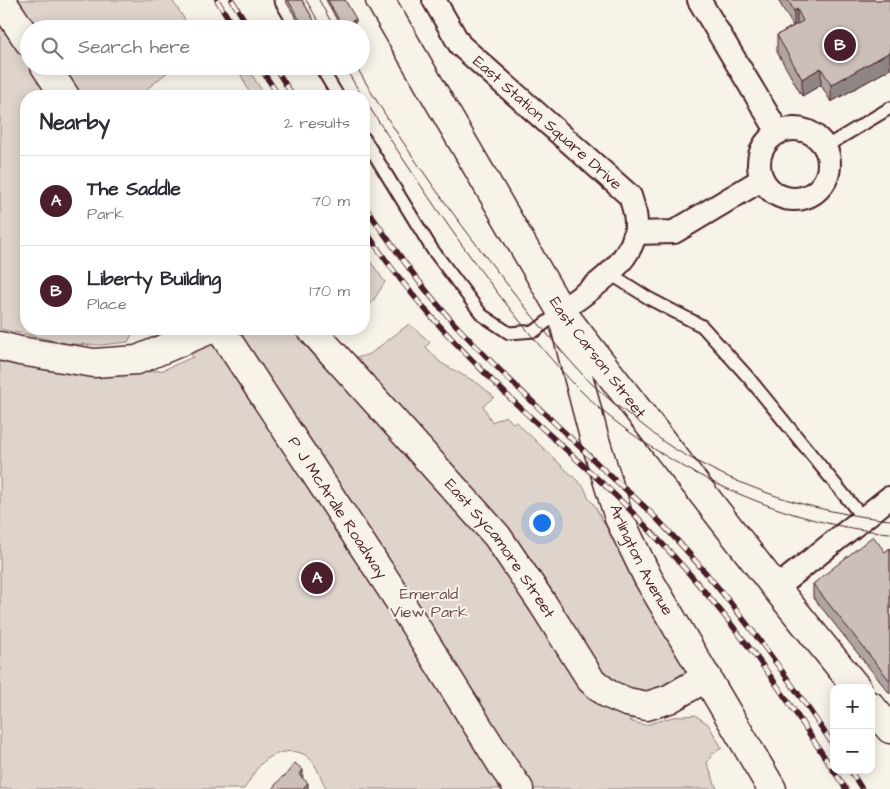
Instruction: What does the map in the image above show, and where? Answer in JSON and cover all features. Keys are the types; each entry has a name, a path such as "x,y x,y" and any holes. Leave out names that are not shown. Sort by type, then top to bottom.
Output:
{"main road":[{"path":"1,0 20,28"},
{"name":"East Carson Street","path":"380,0 561,311 776,588 854,684"},
{"path":"51,75 61,90"},
{"name":"Arlington Avenue","path":"561,311 594,437 619,518 648,578 772,789"},
{"path":"0,346 94,363 137,360 197,335"},
{"name":"P J McArdle Roadway","path":"224,335 402,606 519,789"},
{"name":"East Sycamore Street","path":"316,335 498,536 591,680 608,694 627,702 647,706 669,699 707,677"},
{"path":"875,711 890,729"}],"street":[{"name":"East Station Square Drive","path":"434,0 460,46 630,196 636,213 636,233 631,247 623,259 609,273 561,311"},
{"path":"699,0 778,132"},
{"path":"789,129 806,131 820,140 825,147 830,159 826,181 810,197 799,200 787,200 777,196 768,189 762,180 759,158 762,147 778,132 789,129"},
{"path":"636,233 674,232 762,180"},
{"path":"776,588 889,498"}],"lane":[{"path":"280,0 292,20"},
{"path":"325,75 334,90"},
{"path":"825,147 890,108"},
{"path":"370,148 432,250 482,314 509,333 535,331 561,311"},
{"path":"609,273 650,299 702,326 748,376 863,518"}],"green space":[{"path":"0,0 172,0 185,20 20,20 20,75 164,75 147,90 20,90 20,333 0,329"},
{"path":"241,75 252,75 261,90 248,90"},
{"path":"370,261 385,282 370,306"},
{"name":"Emerald View Park","path":"409,324 430,342 426,347 441,363 479,384 494,397 483,406 492,422 506,416 513,423 516,422 584,487 695,687 629,721 645,725 673,717 695,715 708,724 722,748 712,754 707,763 717,789 327,789 312,761 304,754 292,751 279,753 267,759 257,768 244,789 0,789 0,360 66,373 135,373 163,370 193,357 179,335 295,335 332,375 356,358 370,354"},
{"path":"28,335 132,335 128,342 101,345 70,344"}],"building":[{"path":"288,0 302,0 314,20 300,20"},
{"path":"328,0 345,0 356,19 339,20"},
{"path":"788,0 890,0 890,52 831,85 821,68 802,79 777,35 803,21 797,9 794,11"},
{"path":"873,536 885,552 890,548 890,681 813,584"},
{"path":"295,763 303,770 299,775 308,783 302,789 272,789 284,777"}],"tram line":[{"path":"306,0 318,20"},
{"path":"319,0 330,20"},
{"path":"349,75 358,90"},
{"path":"361,75 401,140 468,234 557,346 582,374 617,406 669,445 699,463 751,487 804,505 890,520"},
{"path":"370,108 440,214 501,298 559,368 599,408 629,432 663,454 735,492 773,507 812,519 851,528 890,533"}],"railway":[{"path":"217,0 229,20"},
{"path":"232,0 244,20"},
{"path":"265,75 275,90"},
{"path":"280,75 289,90"},
{"path":"370,213 418,280 453,322 526,396 653,515 708,575 752,630 830,740"},
{"path":"370,237 396,273 448,335 506,394 618,498 695,580 770,675 846,789"},
{"path":"853,774 862,789"}],"place":[{"name":"Liberty Building","path":"840,45"},
{"name":"The Saddle","path":"317,578"}]}
